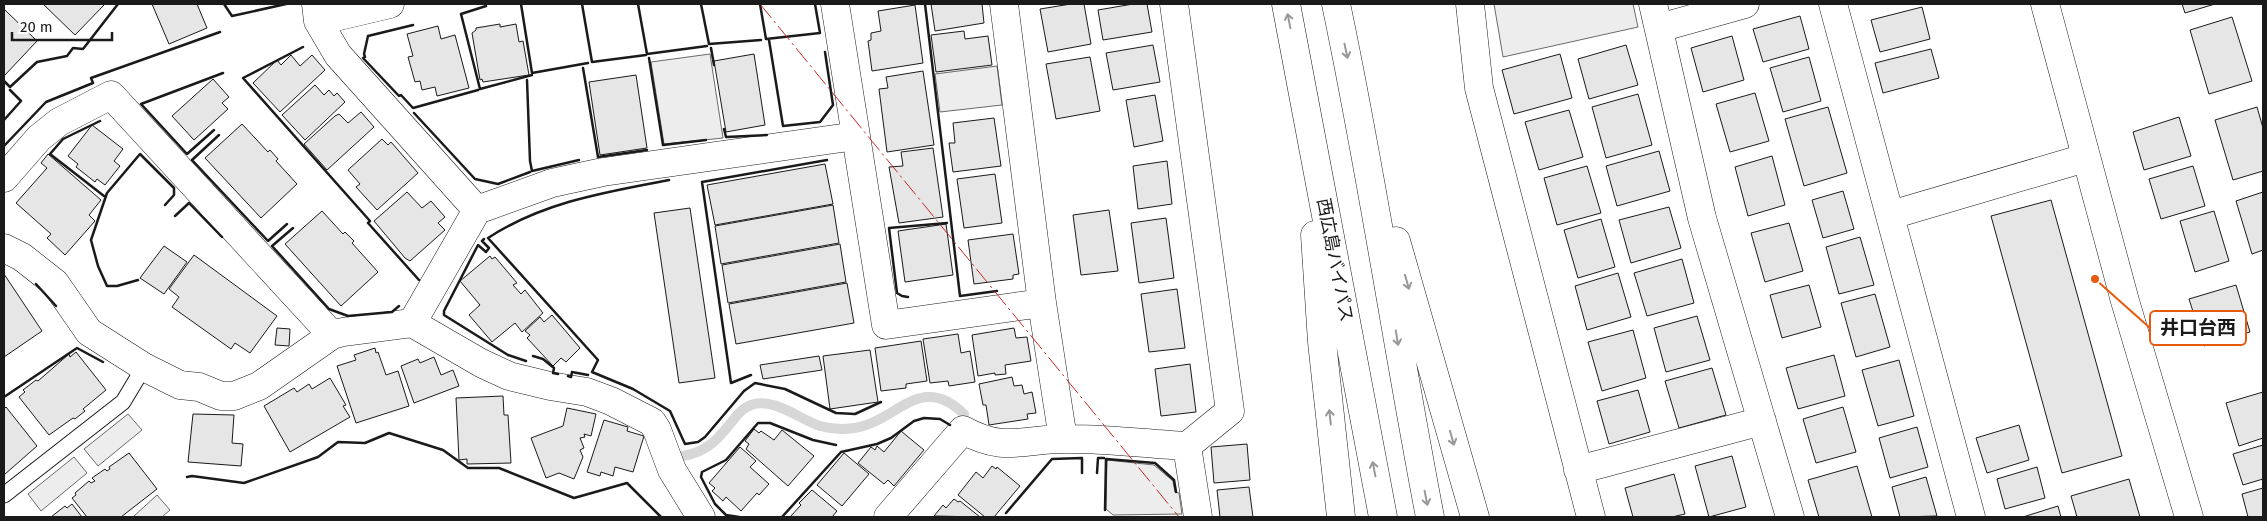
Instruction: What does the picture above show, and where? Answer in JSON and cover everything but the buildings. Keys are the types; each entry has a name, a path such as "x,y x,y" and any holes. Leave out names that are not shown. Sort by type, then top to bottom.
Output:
{"main road":[{"path":"390,4 317,12 338,55 477,210"},
{"path":"835,4 886,325 1042,304"},
{"path":"1004,4 1042,304 1063,438"},
{"path":"888,517 963,430 984,440 1012,445 1063,438 1187,446 1230,411 1174,4"},
{"name":"西広島バイパス","path":"1286,4 1383,517"},
{"path":"1336,4 1360,117 1406,391 1430,517"},
{"path":"1470,4 1479,88 1591,517"},
{"path":"1745,4 1656,16 1702,218 1790,517"},
{"path":"1833,4 1972,517"},
{"path":"2045,4 2085,158 2189,517"},
{"path":"4,178 40,138 59,122 111,94 332,335"},
{"path":"1305,103 1322,342 1341,517"},
{"path":"1360,117 1475,517"},
{"path":"412,323 477,210 552,183 603,172 856,136"},
{"path":"1891,214 2085,158"},
{"path":"4,248 22,257 55,283 89,332 144,367 180,385 199,387 221,396 234,396 259,386 332,335 412,323 481,363 509,376 550,386 587,392 611,401 652,422 657,430 672,470 701,517"},
{"path":"1578,470 1762,421"},
{"path":"1187,446 1198,517"}],"lane":[{"path":"4,495 123,402 144,367"}],"shaded area":[{"path":"1494,4 1633,4 1638,27 1503,57"},
{"path":"710,54 723,138 664,144 651,62"},
{"path":"997,66 1002,105 940,112 935,74"},
{"path":"128,414 142,430 98,466 84,449"},
{"path":"74,457 87,473 41,511 28,494"},
{"path":"1107,460 1154,465 1173,481 1175,492 1179,493 1182,514 1113,515 1106,509"},
{"path":"157,495 170,510 162,517 133,517"}],"waterway":[{"path":"683,456 706,448 718,438 743,409 760,403 777,406 812,423 837,429 854,428 869,424 921,398 934,397 948,402 964,414"}],"wall":[{"path":"4,81 10,87 37,62 67,56 73,48 83,49 118,4"},
{"path":"224,4 232,16 286,4"},
{"path":"521,4 532,73 588,63"},
{"path":"582,4 592,62 646,55"},
{"path":"638,4 647,54 707,46"},
{"path":"701,4 709,44 761,40"},
{"path":"760,4 766,39 820,33 815,4"},
{"path":"925,4 960,296 997,291"},
{"path":"486,6 461,14 480,89 532,75"},
{"path":"413,25 368,36 365,57 363,58 399,96 401,95 413,108 478,90"},
{"path":"4,146 46,102 93,83 91,78 220,32"},
{"path":"769,40 783,126 820,122 833,105 825,52"},
{"path":"303,47 243,78 370,221 368,223 419,280"},
{"path":"711,48 714,65"},
{"path":"649,58 663,145 706,140"},
{"path":"583,68 598,157 647,150"},
{"path":"214,130 187,154 141,104 223,73"},
{"path":"527,80 532,171 579,160"},
{"path":"4,120 21,101 10,90"},
{"path":"414,113 475,179 498,184 530,172"},
{"path":"100,121 63,139 50,154 104,196"},
{"path":"724,129 726,137 767,135"},
{"path":"219,135 192,160 268,241 287,224"},
{"path":"138,280 117,286 107,286 98,266 91,240 107,193 140,154 174,188 174,195 165,205"},
{"path":"751,375 731,383 702,182 827,160"},
{"path":"669,180 599,194 553,207 531,215 488,238 598,360 592,372 633,389 670,411 685,444 698,442 705,437 744,391 755,383 785,389 836,413 855,414 881,402"},
{"path":"175,216 189,203 222,237"},
{"path":"908,297 897,293 889,228 947,223"},
{"path":"293,228 272,246 329,309 348,316 392,312 399,306"},
{"path":"484,239 482,241 489,248 486,252 478,245 444,311 444,315 508,355 526,361"},
{"path":"36,284 56,306"},
{"path":"4,397 77,348 103,362"},
{"path":"533,356 543,359 554,368 553,373 558,374"},
{"path":"568,376 571,377 572,372 588,375"},
{"path":"782,517 841,452 877,444 891,438 914,421 924,418 940,419 950,425"},
{"path":"739,517 726,515 715,504 701,477 702,472 726,460 758,423 770,423 813,440 836,445"},
{"path":"187,477 192,476 244,483 318,457 338,442 365,443 389,433 443,450 468,468 499,468 574,498 627,483 661,517"},
{"path":"1006,513 1052,459 1082,458 1082,473"},
{"path":"1097,473 1098,458 1104,458"},
{"path":"1105,510 1106,459 1155,463 1174,480 1176,492"}],"power":[{"path":"760,4 1179,517"}],"place":[{"name":"井口台西","path":"2095,279"}]}
